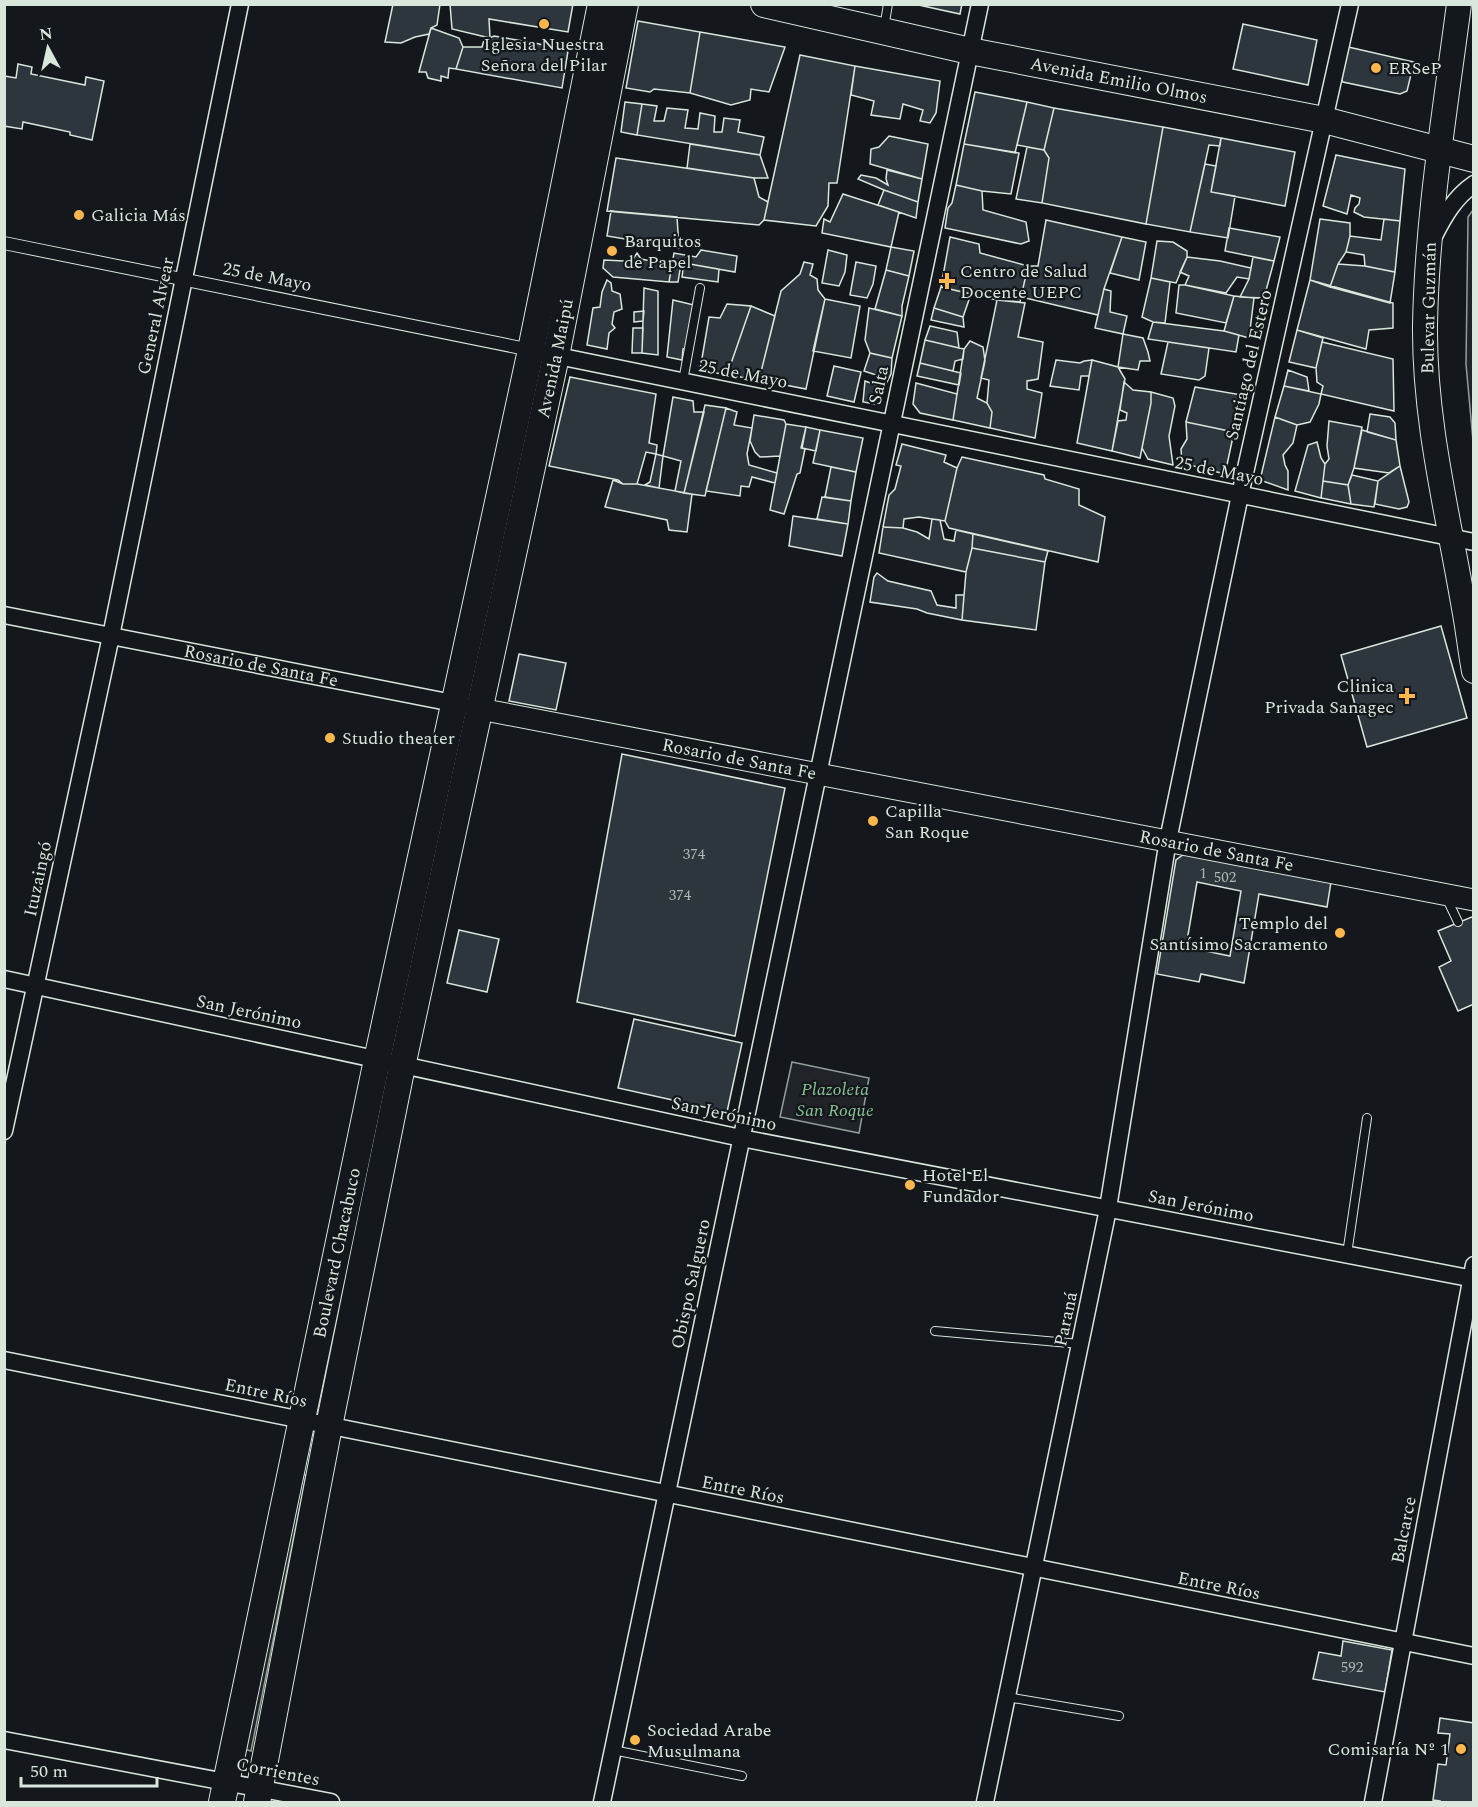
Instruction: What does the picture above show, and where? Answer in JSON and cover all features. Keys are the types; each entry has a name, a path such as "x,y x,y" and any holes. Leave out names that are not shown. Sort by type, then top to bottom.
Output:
{"main road":[{"name":"Avenida Maipú","path":"467,706 531,350 601,4"},
{"name":"Avenida Maipú","path":"467,706 556,356 625,4"},
{"name":"Avenida Emilio Olmos","path":"764,4 846,18 883,32 970,51 1324,120 1473,159"},
{"name":"Bulevar Guzmán","path":"1459,4 1439,150 1425,325 1428,388 1436,454 1465,610 1473,671"},
{"name":"Bulevar Guzmán","path":"1465,610 1473,636"},
{"name":"Boulevard Chacabuco","path":"224,1792 377,1060 467,706"},
{"name":"Boulevard Chacabuco","path":"258,1795 402,1065 467,706"}],"street":[{"name":"General Alvear","path":"111,636 240,4"},
{"name":"Salta","path":"820,774 891,423 980,4"},
{"name":"Santiago del Estero","path":"1168,840 1240,495 1350,4"},
{"path":"1430,242 1451,206 1473,184"},
{"name":"25 de Mayo","path":"4,243 1473,542"},
{"name":"Rosario de Santa Fe","path":"4,615 1473,900"},
{"name":"Ituzaingó","path":"4,1131 111,636"},
{"name":"Obispo Salguero","path":"602,1803 741,1138 820,774"},
{"name":"Paraná","path":"985,1803 1108,1208 1168,840"},
{"name":"San Jerónimo","path":"4,979 741,1138 1347,1254 1473,1274"},
{"name":"Balcarce","path":"1372,1803 1473,1274"},
{"name":"Entre Ríos","path":"4,1360 1473,1656"},
{"name":"Corrientes","path":"4,1740 224,1792 331,1803"}],"lane":[{"path":"883,32 888,4"},
{"path":"683,381 700,288"},
{"path":"1445,894 1458,922"},
{"path":"1347,1254 1367,1118"},
{"path":"935,1331 1080,1344"},
{"path":"1007,1697 1119,1716"},
{"path":"614,1749 742,1776"}],"green space":[{"path":"1473,210 1473,441 1466,364 1468,217"},
{"name":"Plazoleta San Roque","path":"792,1062 869,1078 859,1133 780,1117"},
{"path":"372,1117 379,1118 324,1394 318,1392"},
{"path":"299,1474 306,1475 251,1751 244,1749"}],"building":[{"path":"393,4 440,4 437,25 431,28 429,34 401,43 385,42"},
{"name":"Iglesia Nuestra Señora del Pilar","path":"450,4 573,4 568,32 489,19 490,38 452,29"},
{"path":"914,4 962,4 960,14"},
{"path":"638,21 700,32 690,93 654,89 650,92 626,88"},
{"path":"1243,24 1317,40 1308,85 1233,69"},
{"path":"431,28 459,38 463,47 456,69 449,68 448,78 441,76 441,81 428,78 426,72 419,72"},
{"path":"700,32 785,47 769,92 751,89 750,100 731,105 690,93"},
{"path":"494,36 568,51 562,88 456,69 463,47 482,47 484,40"},
{"name":"ERSeP","path":"1344,46 1414,62 1407,91 1400,94 1343,82 1338,73"},
{"path":"800,55 855,66 837,183 829,183 828,206 816,226 764,220"},
{"path":"18,64 32,67 31,74 85,85 86,77 104,81 92,140 70,135 70,132 23,122 22,129 4,126 4,76 16,78"},
{"path":"855,66 940,81 936,113 930,123 920,121 923,110 903,104 900,119 871,115 874,101 851,95"},
{"path":"975,92 1027,102 1015,153 964,144"},
{"path":"625,102 642,104 637,135 621,132"},
{"path":"1027,102 1054,108 1044,150 1017,145"},
{"path":"642,104 657,106 654,121 664,121 667,108 688,110 685,128 698,129 700,113 715,116 714,132 722,132 724,118 740,120 738,132 764,137 760,155 637,135"},
{"path":"1054,108 1163,127 1146,224 1042,203 1049,158 1044,150"},
{"path":"1163,127 1221,138 1220,146 1209,145 1190,232 1146,224"},
{"path":"889,136 928,144 922,179 870,164 871,149 879,147"},
{"path":"1221,138 1295,152 1285,206 1211,192"},
{"path":"690,144 760,155 768,178 687,168"},
{"path":"964,144 1019,153 1011,194 956,185"},
{"path":"1027,147 1044,150 1049,158 1042,203 1016,199"},
{"path":"1336,155 1405,169 1400,221 1364,217 1354,212 1360,198 1351,195 1347,214 1323,206"},
{"path":"616,158 754,178 759,197 768,202 764,220 759,225 607,211"},
{"path":"1205,164 1216,166 1211,192 1235,196 1228,238 1190,232"},
{"path":"887,170 922,179 918,202 858,179 861,175 876,178 888,185"},
{"path":"956,185 982,191 983,210 1026,222 1029,241 1021,244 945,228 948,208 952,203"},
{"path":"884,190 918,202 916,218 878,205"},
{"path":"843,194 899,212 891,247 822,233 824,219 830,222"},
{"path":"611,211 677,217 679,248 607,236"},
{"path":"1320,219 1350,223 1346,252 1338,264 1330,287 1310,280"},
{"path":"1384,219 1400,221 1395,272 1365,266 1364,255 1346,252 1350,236 1381,240"},
{"path":"1046,220 1122,237 1104,289 1098,315 1021,297 1028,266 1038,266"},
{"path":"1229,228 1280,237 1274,261 1225,251"},
{"path":"950,237 979,244 980,253 1028,266 1020,302 997,300 941,287"},
{"path":"1122,237 1146,242 1139,280 1110,273"},
{"path":"1157,241 1173,242 1187,251 1187,257 1176,283 1151,278"},
{"path":"891,247 914,251 909,276 886,270"},
{"path":"701,250 737,256 735,272 684,263 678,282 669,282 674,253 696,257"},
{"path":"828,250 847,255 845,272 839,286 822,283"},
{"path":"637,253 641,259 672,265 669,282 613,277 603,268 604,260 624,261 633,259"},
{"path":"1187,257 1251,268 1249,279 1237,277 1226,293 1185,285 1189,276 1180,272"},
{"path":"1253,257 1274,261 1264,298 1240,297 1249,279"},
{"path":"804,262 813,264 810,275 817,279 818,290 825,299 806,389 759,380 781,291 800,274"},
{"path":"856,262 876,266 873,284 867,298 850,295"},
{"path":"684,263 719,269 718,282 682,277"},
{"path":"1338,264 1395,272 1390,303 1330,287"},
{"path":"886,270 909,276 902,316 875,309"},
{"path":"1151,278 1170,282 1165,323 1153,322 1142,317"},
{"path":"607,280 611,283 612,291 620,294 622,309 614,312 612,324 615,328 609,333 607,349 587,345 593,308 600,307 602,292"},
{"path":"1310,280 1393,303 1393,328 1369,330 1366,349 1297,330"},
{"path":"1179,285 1234,296 1226,323 1176,313"},
{"path":"941,287 971,294 963,317 934,308"},
{"path":"644,288 658,291 658,355 642,353"},
{"path":"1104,289 1111,291 1110,312 1127,316 1123,334 1095,328"},
{"path":"1234,296 1254,298 1249,338 1224,331"},
{"path":"825,299 860,306 851,358 813,351"},
{"path":"673,300 694,305 682,360 667,357"},
{"path":"997,300 1025,303 1018,337 1043,342 1038,379 1027,381 1027,389 1042,393 1035,438 990,428 992,412 987,403 989,380 981,378"},
{"path":"727,304 751,306 727,375 700,370 709,317 720,318"},
{"path":"751,306 775,316 759,380 727,375"},
{"path":"869,308 902,316 892,358 870,353 865,340"},
{"path":"934,308 963,317 964,327 931,320"},
{"path":"644,311 643,321 634,322 634,312"},
{"path":"1153,322 1239,335 1236,352 1148,339"},
{"path":"930,326 957,332 959,348 925,340"},
{"path":"633,328 643,328 642,353 632,353"},
{"path":"1297,330 1323,338 1316,368 1289,362"},
{"path":"1123,334 1143,338 1150,361 1140,361 1138,370 1118,367"},
{"path":"925,340 964,349 963,359 955,361 953,371 920,363"},
{"path":"970,341 983,347 985,361 977,398 987,403 992,412 990,428 953,420 964,349"},
{"path":"1168,342 1209,348 1205,376 1199,380 1161,374"},
{"path":"1322,342 1393,359 1394,411 1321,394 1323,386 1317,382 1316,368"},
{"path":"870,353 892,358 891,374 884,388 885,378 864,371"},
{"path":"1056,360 1080,363 1092,360 1089,376 1081,376 1079,390 1050,386"},
{"path":"1092,360 1118,367 1125,379 1112,451 1077,443"},
{"path":"920,363 961,373 959,385 917,376"},
{"path":"834,366 861,372 854,402 827,396"},
{"path":"1288,370 1307,377 1309,391 1284,386"},
{"path":"570,377 656,394 649,443 657,445 656,454 646,452 637,484 623,484 618,480 549,466"},
{"path":"865,381 884,388 881,398 875,404 863,402"},
{"path":"1124,382 1133,390 1151,392 1151,403 1140,458 1112,451 1118,421 1126,420 1127,413 1120,410"},
{"path":"916,383 957,394 953,420 920,413 913,404"},
{"path":"1284,386 1321,394 1310,422 1297,425 1275,417"},
{"path":"1195,387 1242,395 1234,432 1186,422"},
{"path":"1151,392 1173,398 1175,406 1169,436 1173,465 1148,459 1142,448"},
{"path":"673,397 693,401 694,412 704,412 684,493 675,491 681,461 663,456"},
{"path":"705,405 726,408 705,496 684,493"},
{"path":"726,408 737,412 734,425 752,428 747,454 749,465 777,473 775,483 752,477 749,487 741,486 740,496 706,491"},
{"path":"1370,414 1390,417 1395,423 1396,440 1367,432"},
{"path":"754,415 784,420 786,424 780,456 760,457 755,452 750,441"},
{"path":"1275,417 1297,425 1293,443 1283,455 1288,471 1288,490 1260,480"},
{"path":"1329,421 1362,427 1354,468 1348,485 1323,481 1325,464 1329,459 1327,446"},
{"path":"1186,422 1234,432 1225,474 1182,463 1181,449 1187,439"},
{"path":"786,424 806,427 801,448 805,449 800,473 797,474 784,514 770,510"},
{"path":"806,427 820,430 816,451 802,448"},
{"path":"820,430 863,438 856,472 813,463"},
{"path":"1362,430 1396,440 1400,466 1389,473 1354,468"},
{"path":"1317,442 1325,464 1321,498 1295,491 1308,445"},
{"path":"902,444 946,455 944,462 957,468 945,521 919,517 904,519 903,528 883,527 889,495 895,489 901,466 896,465"},
{"path":"656,454 663,456 659,488 645,485 650,482"},
{"path":"962,457 1044,475 1045,479 1079,489 1079,505 1105,517 1098,562 949,528 945,521 957,468"},
{"path":"1400,466 1409,502 1407,507 1399,509 1375,504 1378,481"},
{"path":"831,467 856,472 851,501 825,497"},
{"path":"1352,475 1378,481 1374,507 1351,504 1348,485"},
{"path":"613,480 623,484 637,484 692,494 687,532 669,530 667,520 605,507"},
{"path":"1323,481 1348,485 1351,504 1321,498"},
{"path":"822,497 851,501 848,524 817,519"},
{"path":"793,516 848,524 842,556 789,546"},
{"path":"932,519 940,520 944,539 954,541 956,530 973,534 966,572 879,553 883,527 903,528 929,539"},
{"path":"973,534 1048,551 1045,562 972,548"},
{"path":"972,548 1045,562 1036,630 962,620 966,572"},
{"path":"877,573 888,581 931,591 937,605 956,608 956,595 964,595 962,620 917,609 870,602 874,577"},
{"name":"Clinica Privada Sanagec","path":"1441,626 1467,718 1367,747 1341,655"},
{"path":"519,654 566,663 556,710 509,701"},
{"path":"622,754 785,788 735,1036 577,1002"},
{"path":"1184,854 1331,882 1327,907 1259,894 1244,983 1201,974 1199,982 1157,974 1176,860","holes":["1197,882 1241,891 1230,956 1186,947"]},
{"path":"1474,916 1474,1004 1458,1011 1439,967 1451,961 1438,931"},
{"path":"459,930 499,939 487,992 447,983"},
{"path":"634,1019 742,1043 727,1112 618,1088"},
{"path":"1343,1641 1392,1650 1385,1692 1313,1679 1319,1652 1341,1656"},
{"name":"Comisaría Nº 1","path":"1440,1718 1474,1723 1474,1802 1433,1800 1438,1764 1446,1765 1450,1734 1438,1733"}],"place":[{"name":"Iglesia Nuestra Señora del Pilar","path":"544,24"},
{"name":"ERSeP","path":"1376,68"},
{"name":"Galicia Más","path":"79,215"},
{"name":"Barquitos de Papel","path":"612,251"},
{"name":"Centro de Salud Docente UEPC","path":"947,281"},
{"name":"Clinica Privada Sanagec","path":"1407,696"},
{"name":"Studio theater","path":"330,738"},
{"name":"Capilla San Roque","path":"873,821"},
{"name":"Templo del Santísimo Sacramento","path":"1340,933"},
{"name":"Hotel El Fundador","path":"910,1185"},
{"name":"Sociedad Arabe Musulmana","path":"635,1740"},
{"name":"Comisaría Nº 1","path":"1461,1749"}]}
